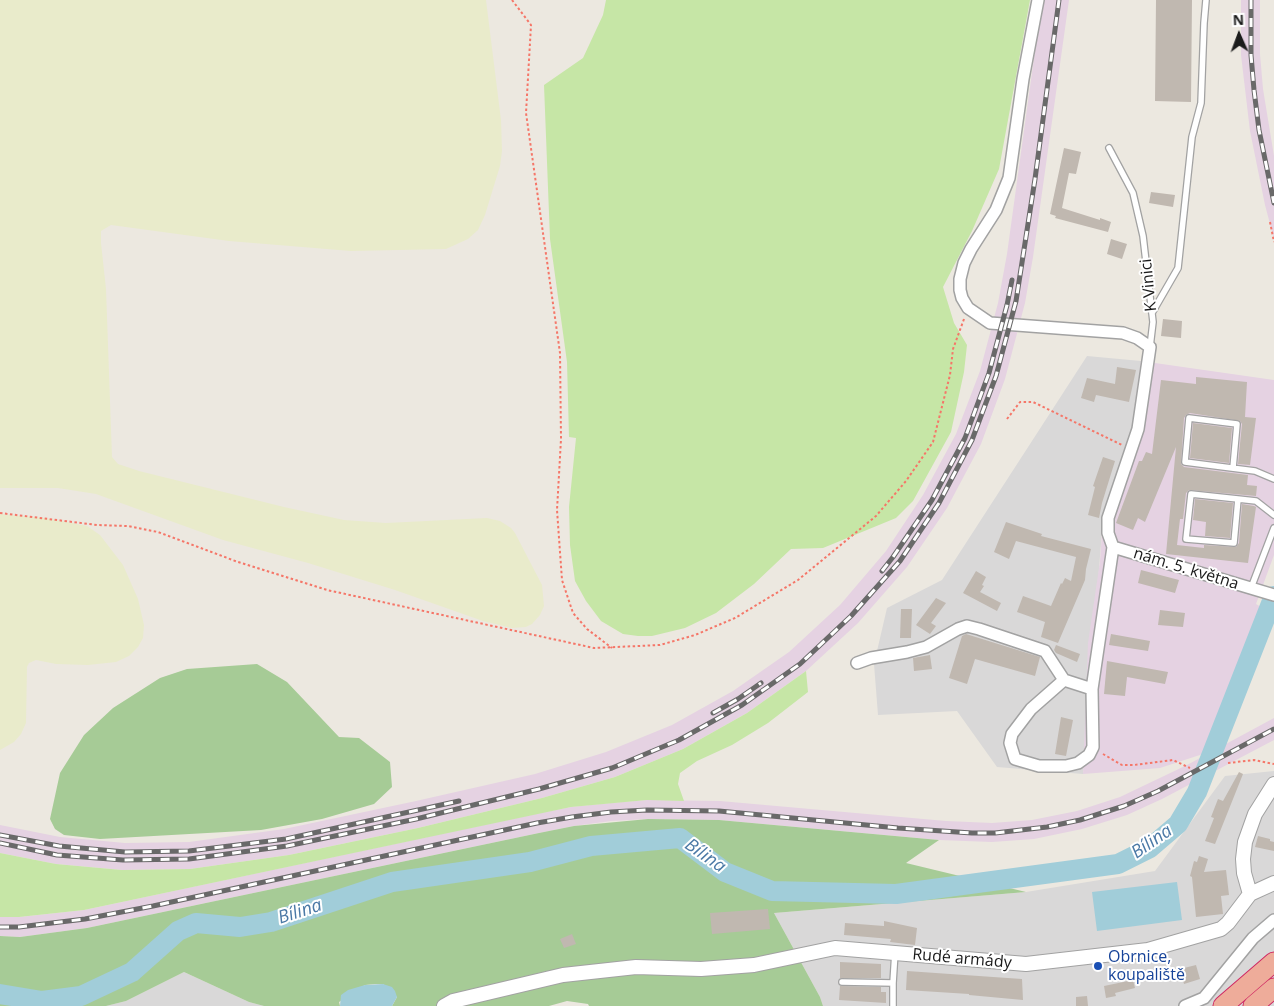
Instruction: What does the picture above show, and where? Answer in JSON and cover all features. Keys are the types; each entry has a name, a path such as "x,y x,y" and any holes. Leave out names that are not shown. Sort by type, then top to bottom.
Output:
{"highway":[{"path":"1223,1006 1274,962"},
{"path":"1253,1006 1274,988"}],"street":[{"path":"1038,0 1023,80 1010,178 996,210 964,263 960,279 962,298 968,308 990,323 1123,333 1137,338 1150,347"},
{"name":"K Vinici","path":"1138,429 1150,347"},
{"name":"nám. 5. května","path":"1093,747 1092,689 1113,547 1108,533 1108,518 1138,429"},
{"name":"nám. 5. května","path":"1113,547 1274,595"},
{"path":"857,663 871,658 907,652 926,646 967,626 1045,651 1064,680 1092,689"},
{"path":"1064,680 1026,715 1012,734 1011,749 1015,758 1021,762 1051,767 1078,763 1088,755 1093,747"},
{"path":"1274,784 1255,814 1245,842 1243,859 1244,873 1250,894 1274,883"},
{"name":"Rudé armády","path":"444,1006 453,1001 563,975 636,967 701,969 754,965 835,948 1026,964 1148,950 1221,929 1228,923 1250,894"},
{"path":"1185,1006 1204,998 1253,938 1274,920"}],"lane":[{"path":"1152,313 1178,268 1192,137 1202,103 1206,0"},
{"name":"K Vinici","path":"1109,148 1133,193 1143,236 1153,322 1150,347"},
{"path":"1233,468 1237,424 1190,418 1186,462 1255,471 1274,479"},
{"path":"1238,500 1234,543 1186,539 1191,494 1256,501 1274,515"},
{"path":"1255,590 1274,528"},
{"path":"893,1006 895,952"},
{"path":"842,982 893,983"}],"path":[{"path":"512,0 531,25 526,112 560,354 561,439 557,510 562,580 573,613 587,628 612,648"},
{"path":"1270,222 1274,242"},
{"path":"0,513 97,525 128,526 158,532 246,565 327,590 594,648 660,645 694,635 735,618 798,580 876,516 906,481 933,442 950,375 953,349 968,308"},
{"path":"1007,419 1020,402 1032,402 1131,450"},
{"path":"1093,747 1108,759 1122,765 1173,760 1190,768"},
{"path":"1228,763 1254,760 1274,764"}],"shaded area":[{"path":"1042,0 1069,0 1033,257 1025,303 1005,379 981,444 947,508 907,567 858,623 806,671 747,713 683,749 615,777 542,798 418,828 289,855 190,869 122,870 56,864 0,853 0,825 60,837 125,843 189,842 284,829 535,774 606,752 672,725 733,691 789,652 840,605 886,551 923,495 956,434 980,371 998,303 1007,254"},
{"path":"1241,0 1260,0 1260,54 1263,89 1274,156 1274,239 1250,131 1241,55"},
{"path":"1087,356 1141,361 1132,427 1103,518 1083,774 997,767 957,711 878,715 874,664 887,608 942,580"},
{"path":"1141,361 1274,380 1274,555 1256,604 1266,610 1206,753 1160,768 1083,774 1088,643 1100,561 1103,518 1132,427"},
{"path":"1274,718 1274,740 1162,799 1127,815 1082,829 1034,839 992,842 939,840 719,820 648,819 611,821 539,833 87,928 20,937 0,936 0,917 19,917 84,910 571,807 647,800 720,801 946,821 992,823 1032,820 1077,811 1120,797 1187,765"},
{"path":"1274,771 1274,1006 823,1006 820,997 774,913 1026,892 1155,871 1225,776"},
{"path":"184,972 249,1002 264,1006 106,1006 126,1001"}],"green space":[{"path":"0,0 486,0 501,120 502,151 500,166 485,215 478,230 468,239 446,249 351,251 229,241 111,225 101,231 106,289 112,457 118,464 139,471 344,520 386,523 487,518 500,521 515,533 542,585 544,606 540,615 532,624 526,627 512,628 483,621 395,590 308,563 223,540 96,494 58,488 0,488"},
{"path":"606,0 1030,0 999,169 972,231 943,287 954,323 967,345 964,372 951,432 913,501 896,518 823,548 791,549 754,584 716,613 685,628 652,636 623,634 601,621 586,601 575,581 570,545 569,507 576,438 569,437 567,362 550,239 544,85 583,58 603,15"},
{"path":"0,514 44,518 87,526 100,535 123,565 138,599 144,625 143,638 138,647 129,656 116,662 88,665 56,664 36,660 29,663 27,667 26,723 21,734 14,742 0,750"},
{"path":"257,664 287,682 339,737 359,738 390,762 392,787 374,804 322,819 261,830 100,839 64,835 55,829 50,819 60,773 84,735 113,708 160,678 187,669"},
{"path":"806,671 808,692 768,723 732,745 697,761 680,773 678,784 684,801 647,800 571,807 84,910 19,917 0,917 0,853 56,864 122,870 190,869 289,855 418,828 542,798 615,777 683,749 747,713"},
{"path":"648,819 719,820 939,840 906,863 1026,892 774,913 820,997 823,1006 589,1006 588,1004 567,1001 549,1006 392,1006 397,997 383,984 375,984 365,985 339,1002 340,1006 264,1006 249,1002 184,972 126,1001 106,1006 0,1006 0,936 20,937 87,928 574,826"}],"water":[{"path":"1177,882 1182,920 1097,931 1092,892"},
{"path":"383,984 392,987 395,991 397,997 392,1006 340,1006 341,995 348,990 365,985"}],"building":[{"path":"1156,0 1192,0 1191,102 1155,101"},
{"path":"1064,148 1081,152 1076,174 1069,173 1062,208 1111,222 1108,232 1055,218 1056,216 1050,214"},
{"path":"1151,192 1175,195 1173,207 1149,203"},
{"path":"1111,239 1127,244 1122,259 1107,254"},
{"path":"1163,319 1182,321 1181,338 1161,336"},
{"path":"1117,367 1136,370 1129,402 1096,395 1094,402 1081,398 1087,378 1115,384"},
{"path":"1196,377 1247,382 1245,417 1256,418 1250,465 1238,464 1242,424 1240,421 1190,413 1184,418 1181,464 1184,467 1248,475 1247,485 1257,486 1256,496 1189,490 1186,493 1183,519 1180,519 1177,545 1204,548 1204,545 1236,547 1239,543 1242,504 1254,506 1256,507 1248,563 1166,554 1176,447 1145,522 1138,518 1133,530 1116,523 1139,461 1142,461 1146,452 1152,454 1161,380 1196,384"},
{"path":"1193,423 1232,428 1229,463 1190,458"},
{"path":"1103,457 1115,461 1099,518 1088,515 1095,487 1093,486"},
{"path":"1195,499 1233,503 1230,538 1205,536 1206,522 1193,520"},
{"path":"1006,522 1042,534 1041,536 1091,549 1085,580 1058,643 1041,637 1045,622 1017,612 1023,596 1051,606 1065,578 1071,581 1076,557 1016,541 1009,559 994,552"},
{"path":"1141,570 1179,580 1175,593 1138,583"},
{"path":"976,571 986,577 980,592 1001,603 997,611 963,593"},
{"path":"936,598 946,603 931,623 936,626 930,634 916,625"},
{"path":"901,609 912,609 911,638 900,638"},
{"path":"1160,610 1185,613 1183,627 1158,625"},
{"path":"966,634 1040,657 1035,676 975,659 967,684 949,678 962,636"},
{"path":"1111,634 1150,641 1148,651 1109,645"},
{"path":"1056,645 1080,654 1077,662 1056,653 1054,650"},
{"path":"930,655 932,669 914,671 913,658"},
{"path":"1107,661 1168,672 1165,684 1127,677 1125,696 1104,694"},
{"path":"1061,717 1073,720 1066,756 1055,754"},
{"path":"1239,772 1243,774 1215,844 1205,841 1214,818 1211,817 1218,799 1223,801"},
{"path":"1258,836 1274,842 1274,851 1255,847"},
{"path":"1199,856 1208,859 1204,872 1226,870 1229,895 1221,896 1223,914 1196,917 1192,877 1190,876 1194,861 1197,862"},
{"path":"768,909 770,929 712,934 710,913"},
{"path":"884,921 917,928 915,945 890,942 891,939 844,935 845,923 884,926"},
{"path":"572,934 576,944 564,948 560,939"},
{"path":"840,962 881,964 881,978 840,978"},
{"path":"1196,965 1200,979 1184,984 1180,969"},
{"path":"907,971 1022,979 1023,1000 906,990"},
{"path":"1133,980 1135,988 1115,993 1116,996 1106,998 1104,986"},
{"path":"840,986 881,987 881,992 886,992 886,1003 839,1000"},
{"path":"1087,996 1088,1006 1076,1006 1076,997"}],"waterway":[{"name":"Bílina","path":"0,994 42,1001 81,996 132,972 178,931 196,923 240,927 271,922 392,882 530,862 591,846 680,838 725,872 772,891 896,894 1118,864 1150,848 1178,824 1197,792 1274,596"}],"railway":[{"path":"0,843 57,855 123,860 189,859 287,846 416,819 539,789 612,768 679,740 742,705 800,664 851,616 900,561 939,503 972,440 996,376 1016,301 1035,179 1059,0"},
{"path":"1251,0 1251,55 1254,90 1259,130 1274,203"},
{"path":"882,571 932,500 965,438 989,373 1012,280"},
{"path":"713,713 761,683"},
{"path":"0,927 19,927 85,919 537,823 611,812 647,810 719,811 972,833 995,833 1047,827 1080,820 1124,806 1158,791 1274,729"},
{"path":"0,835 59,846 125,852 189,851 286,839 459,801"}],"place":[{"name":"Obrnice, koupaliště","path":"1098,966"}]}
